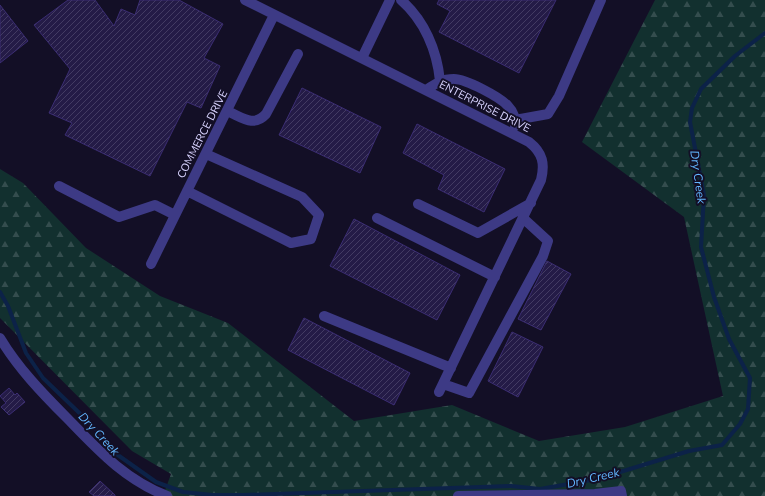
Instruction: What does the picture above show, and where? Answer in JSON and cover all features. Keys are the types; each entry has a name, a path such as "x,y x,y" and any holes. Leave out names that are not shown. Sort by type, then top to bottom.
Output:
{"street":[{"name":"ENTERPRISE DRIVE","path":"245,0 514,134 535,146 543,161 541,180 524,219 441,388 469,394 543,256 548,241 524,219"},
{"path":"362,58 390,0"},
{"path":"401,0 413,11 423,25 436,58 440,81"},
{"path":"515,120 548,114 559,96 601,0"},
{"name":"COMMERCE DRIVE","path":"151,264 274,14"},
{"path":"227,111 254,122 260,120 266,114 298,54"},
{"path":"426,90 440,81 455,78 489,93 508,106 515,120 514,134"},
{"path":"187,191 291,243 311,238 319,215 302,197 206,154"},
{"path":"59,186 119,217 155,205 175,214"},
{"path":"418,204 478,233 531,203"},
{"path":"377,218 495,277"},
{"path":"324,316 451,368"},
{"path":"0,338 35,386 108,460 145,488 167,496"},
{"path":"458,496 595,494 621,491 622,496"}],"green space":[{"path":"655,0 765,0 765,496 163,496 171,474 132,451 0,318 0,169 23,183 86,248 160,296 228,323 354,421 452,405 539,441 625,427 723,396 684,217 582,142"}],"building":[{"path":"68,0 95,0 114,26 121,9 135,15 140,0 179,0 223,24 204,58 220,66 201,108 187,102 150,176 65,135 72,123 49,113 70,69 34,25"},
{"path":"439,0 556,0 519,73 439,32 450,11 437,4"},
{"path":"0,5 28,41 0,63"},
{"path":"302,88 381,127 360,173 279,135"},
{"path":"417,124 505,169 484,212 438,189 444,175 403,153"},
{"path":"354,219 460,275 437,320 330,266"},
{"path":"547,261 571,274 541,330 518,319"},
{"path":"304,318 410,373 394,405 288,350"},
{"path":"512,332 543,347 518,397 488,381"},
{"path":"9,388 15,395 17,393 25,402 9,415 1,407 6,403 0,396"},
{"path":"100,481 115,496 94,496 89,492"}],"waterway":[{"name":"Dry Creek","path":"0,292 8,306 26,353 43,378 95,428 115,453 156,482 183,492 212,495 243,495 511,486 540,489 597,479 689,451 722,445 740,424 748,409 750,378 729,339 714,297 701,247 704,195 690,122 692,108 701,89 735,56 765,33"}]}
